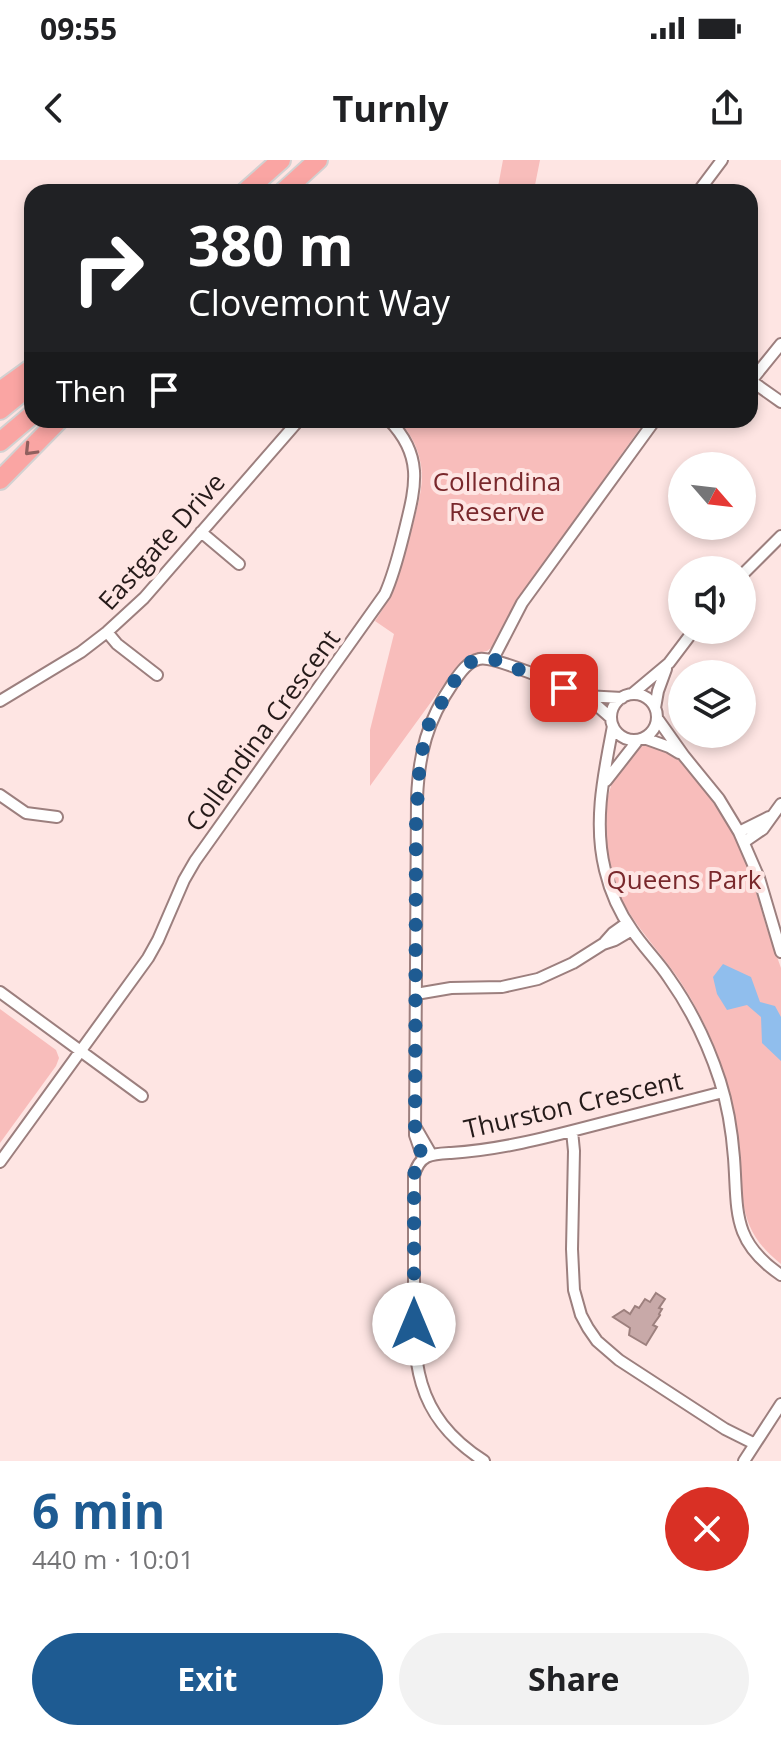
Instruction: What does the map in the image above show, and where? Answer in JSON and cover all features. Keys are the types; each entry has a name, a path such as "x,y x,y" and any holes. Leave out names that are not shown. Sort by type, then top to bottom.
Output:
{"highway":[{"path":"254,184 281,160"},
{"path":"292,184 318,160"},
{"path":"0,391 24,374"},
{"path":"0,410 24,390"},
{"path":"0,442 24,422"},
{"path":"0,480 51,428"}],"street":[{"path":"704,184 722,160"},
{"path":"758,374 781,344"},
{"path":"758,386 781,402"},
{"name":"Eastgate Drive","path":"0,701 81,652 144,598 292,428"},
{"name":"Collendina Crescent","path":"0,1162 148,958 184,880 207,843 385,594 394,572 415,485 414,462 397,428"},
{"path":"498,661 522,603 649,428"},
{"path":"201,532 239,564"},
{"path":"756,561 781,536"},
{"path":"107,632 117,644 157,675"},
{"path":"671,660 683,644"},
{"path":"484,1461 455,1438 436,1415 423,1389 416,1360 414,1324 414,1176 415,1169 427,1156 415,1126 417,798 420,759 429,724 464,667 479,659 498,661 585,696 646,698 684,756 719,799 742,837 759,878 781,952"},
{"path":"668,664 616,703 599,814 601,851 610,886 630,926 669,978 693,1017 715,1065 730,1121 736,1209 740,1225 764,1263 781,1275"},
{"path":"604,782 641,739 653,730 658,691 668,666"},
{"path":"585,696 623,737 669,747 684,756"},
{"path":"0,795 26,813 57,817"},
{"path":"742,837 774,814 781,804"},
{"path":"416,988 502,987 538,979 573,963 630,926"},
{"path":"0,992 142,1096"},
{"name":"Thurston Crescent","path":"427,1156 499,1148 723,1092"},
{"path":"567,1132 572,1170 574,1290 581,1315 597,1341 619,1360 725,1429 749,1452 781,1404"}],"green space":[{"path":"503,160 540,160 535,184 498,184"},
{"name":"Collendina Reserve","path":"405,428 640,428 515,603 495,645 487,651 470,655 458,665 370,786 370,730 394,634 375,621 389,598 398,574 422,481 420,460"},
{"name":"Queens Park","path":"645,743 676,757 703,788 731,829 751,873 781,968 781,1264 766,1251 749,1224 742,1195 734,1113 713,1043 685,988 627,909 608,858 605,815 612,783 639,745"},
{"path":"0,1009 56,1050 59,1058 0,1143"}],"water":[{"path":"723,964 751,977 760,1002 775,1006 781,1017 781,1061 762,1043 761,1017 747,1005 727,1010 717,994 713,977"}],"building":[{"path":"656,1293 665,1299 653,1325 657,1327 646,1345 629,1335 630,1328 613,1317 624,1310 630,1314 645,1299 650,1302"}],"route":[{"path":"414,1324 414,1176 423,1158 415,1135 416,824 418,777 424,741 444,696 471,662 493,659 564,688"}]}
